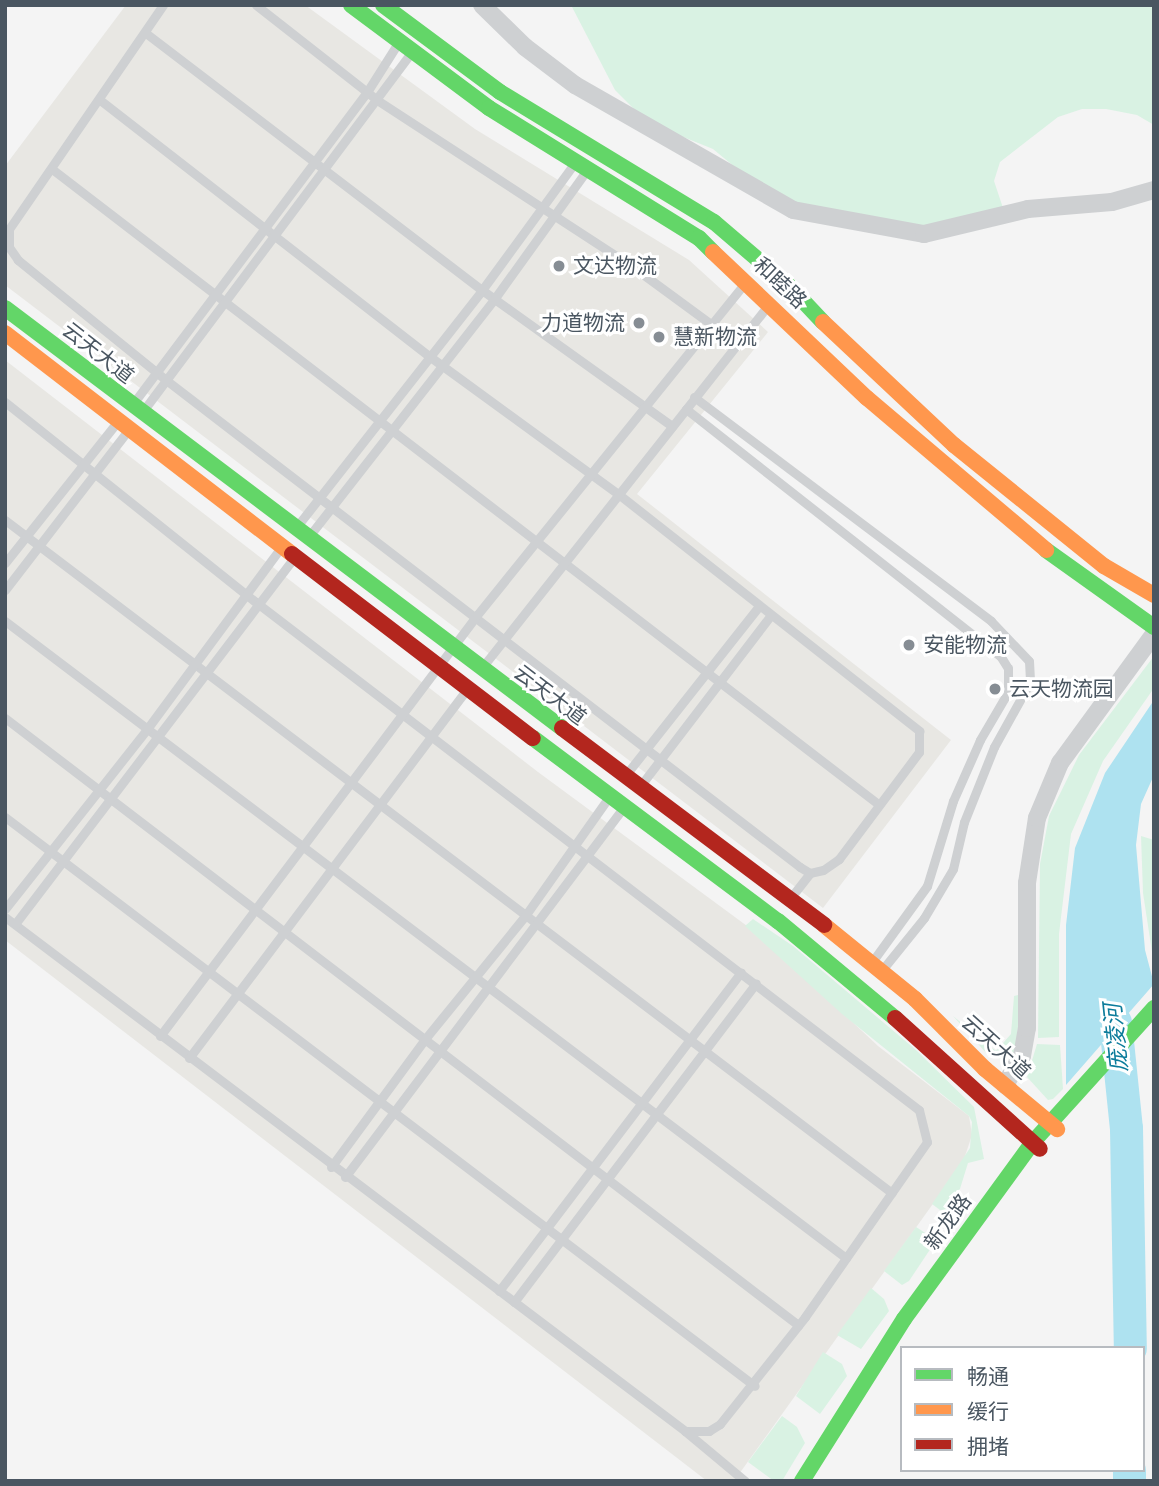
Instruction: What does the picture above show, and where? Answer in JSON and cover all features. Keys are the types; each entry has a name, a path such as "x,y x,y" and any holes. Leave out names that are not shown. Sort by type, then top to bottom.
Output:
{"main road":[{"name":"和睦路","path":"351,5 489,108 699,238 771,302 866,398 980,497 1086,583 1154,627"},
{"name":"和睦路","path":"383,5 500,92 715,222 790,287 854,356 944,437 1104,566 1154,595"},
{"name":"云天大道","path":"5,308 454,650 789,900 876,968 1053,1126"},
{"name":"云天大道","path":"5,332 439,668 829,961 1036,1145"},
{"name":"新龙路","path":"1077,1101 1154,1008"},
{"name":"新龙路","path":"802,1481 904,1319 1036,1145 1154,1022"},
{"name":"新龙路","path":"811,1481 909,1324 1036,1145"}],"street":[{"path":"482,5 525,47 575,85 793,210 924,234 1028,209 1112,202 1154,190"},
{"path":"1005,1085 1022,1056 1027,1028 1027,883 1037,818 1060,763 1154,634"}],"lane":[{"path":"163,5 147,34 9,229 7,248 18,260 166,380 320,494 810,873"},
{"path":"256,5 377,100 554,216 738,344"},
{"path":"147,34 325,167 482,290 672,426"},
{"path":"136,409 157,372 314,159 406,46"},
{"path":"5,590 95,471 123,425 166,380 377,100 406,46"},
{"path":"100,100 429,356 617,493 919,731 919,752 839,859 810,873 789,900"},
{"path":"15,924 66,861 257,603 295,556 301,533 320,494 378,424 543,209 581,166"},
{"path":"5,909 147,729 281,545 301,533 334,505 441,364 495,298 554,216 581,166"},
{"path":"52,169 378,424 878,804"},
{"path":"160,1036 353,783 403,713 454,650 477,615 645,405 713,326 746,279"},
{"path":"188,1058 561,563 771,302"},
{"path":"694,397 991,621 1029,661 1030,682 990,755 964,822 953,869 924,918 876,968"},
{"path":"5,402 83,461 257,603 431,734 584,856 741,971 919,1110 927,1142 755,1385 720,1424 709,1431 685,1431"},
{"path":"686,408 1001,657 1008,668 1008,692 953,802 927,886 876,968"},
{"path":"5,563 83,461 123,425"},
{"path":"5,520 207,670 378,805 892,1193"},
{"path":"331,1167 425,1039 525,916 646,747 708,674 759,606"},
{"path":"345,1177 438,1048 771,615"},
{"path":"5,621 846,1258"},
{"path":"5,718 112,797 798,1325"},
{"path":"5,817 66,861 390,1112 755,1385"},
{"path":"5,917 331,1167 685,1431 745,1481"},
{"path":"499,1291 741,971"},
{"path":"514,1302 706,1053 756,983"}],"shaded area":[{"path":"126,5 305,5 475,129 689,260 768,332 637,494 951,740 823,908 5,285 5,166"},
{"path":"5,360 538,772 762,937 878,1046 969,1116 972,1135 963,1162 734,1481 707,1481 5,940"}],"green space":[{"path":"571,5 1154,5 1154,125 1137,115 1106,109 1082,109 1058,117 1000,162 994,181 1004,211 917,227 799,205 736,168 713,149 656,126 635,110 615,90"},
{"path":"1154,656 1154,688 1103,761 1071,834 1059,934 1059,1037 1038,1038 1040,864 1049,816 1079,755"},
{"path":"1141,836 1154,840 1154,965 1143,893"},
{"path":"753,919 793,946 916,1050 974,1107 984,1159 968,1163 959,1192 964,1196 948,1216 932,1204 970,1148 972,1122 969,1116 842,1014 745,926"},
{"path":"1022,994 1015,1053 1005,1060 988,1055 953,1016 996,1051 1011,1034 1014,996"},
{"path":"1037,1044 1060,1045 1063,1089 1053,1099 1048,1100 1027,1077"},
{"path":"916,1227 930,1236 931,1248 909,1281 902,1285 884,1271"},
{"path":"871,1288 884,1299 889,1311 861,1349 837,1335"},
{"path":"823,1352 842,1364 847,1376 820,1414 796,1396"},
{"path":"782,1416 797,1427 805,1443 782,1481 774,1481 748,1462"}],"water":[{"path":"1154,700 1154,775 1141,804 1136,845 1145,950 1154,984 1066,1085 1066,925 1075,848 1105,773"}],"waterway":[{"name":"庞凌河","path":"1115,1022 1126,1128 1130,1346"},
{"name":"庞凌河","path":"1129,1472 1129,1481"}],"traffic: fast":[{"path":"351,5 489,108 699,238 713,252"},
{"path":"383,5 500,92 714,222 790,287 823,322"},
{"path":"5,308 562,728"},
{"path":"1046,550 1154,627"},
{"path":"533,738 778,921 895,1018"},
{"path":"802,1481 904,1319 1033,1142 1154,1008"}],"traffic: slow":[{"path":"713,252 867,398 1046,550"},
{"path":"823,322 954,445 1104,566 1154,595"},
{"path":"5,333 292,554"},
{"path":"824,925 915,999 985,1069 1057,1129"}],"traffic: jam":[{"path":"292,554 533,738"},
{"path":"562,728 824,925"},
{"path":"895,1018 1040,1149"}],"place":[{"name":"文达物流","path":"559,266"},
{"name":"力道物流","path":"639,323"},
{"name":"慧新物流","path":"659,337"},
{"name":"安能物流","path":"909,645"},
{"name":"云天物流园","path":"995,689"}]}
